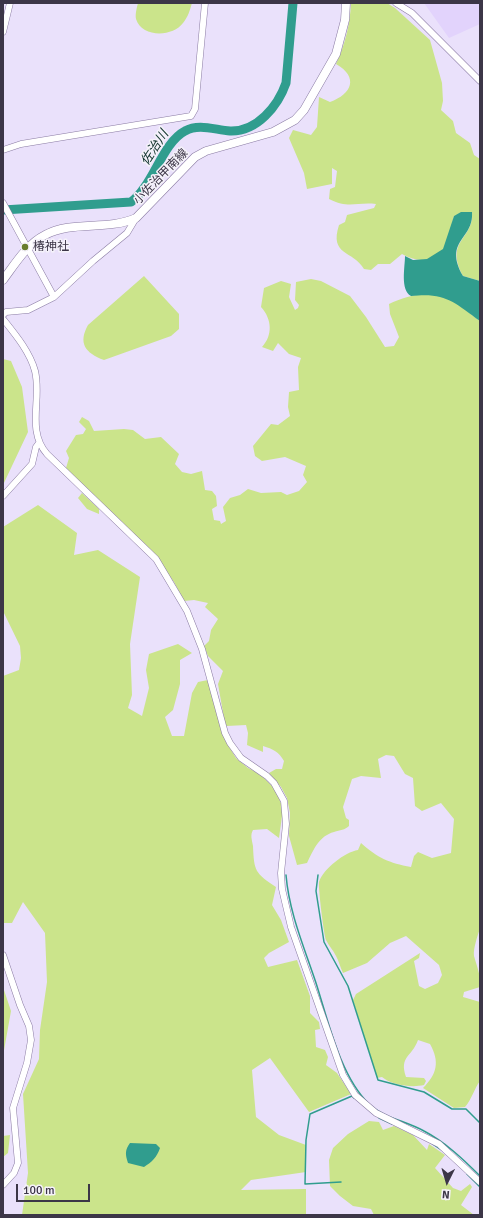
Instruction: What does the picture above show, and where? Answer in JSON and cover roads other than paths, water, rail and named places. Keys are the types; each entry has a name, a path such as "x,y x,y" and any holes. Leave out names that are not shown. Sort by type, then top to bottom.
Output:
{"main road":[{"name":"小佐治甲南線","path":"3,280 29,248 45,234 61,229 110,226 125,223 136,218 154,202 185,166 195,157 206,151 273,132 294,120 304,110 336,54 345,20 346,3"}],"street":[{"path":"3,32 10,3"},
{"path":"3,150 22,144 191,116 195,109 205,3"},
{"path":"396,3 412,13 480,82"},
{"path":"3,203 29,248 54,297"},
{"path":"3,315 6,312 36,307 54,297 93,261 127,233 136,218"},
{"path":"3,319 28,355 35,372 36,430 39,443 47,454 156,559 187,611 197,635 225,733 240,758 267,776 280,792 284,801 286,813 281,873 284,902 291,927 348,1084 366,1106 388,1120 439,1144 480,1182"},
{"path":"3,496 32,464 36,447 39,443"},
{"path":"3,955 29,1026 30,1040 28,1059 13,1108 18,1163 14,1173 3,1185"}],"waterway":[{"name":"佐治川","path":"3,210 131,202 139,195 170,145 185,131 196,127 230,131 240,130 257,122 272,109 286,83 293,3"},
{"path":"286,875 290,902 330,1030 350,1078 359,1092 369,1104 381,1113 432,1135 460,1157 480,1176"},
{"path":"318,875 316,891 324,942 348,986 378,1080 424,1092 452,1109 466,1109 480,1123"},
{"path":"341,1182 305,1184 306,1140 310,1114 352,1096 354,1098"},
{"path":"379,1118 392,1124"},
{"path":"431,1143 443,1151"},
{"path":"467,1174 480,1187"}],"place":[{"name":"椿神社","path":"25,247"}]}
